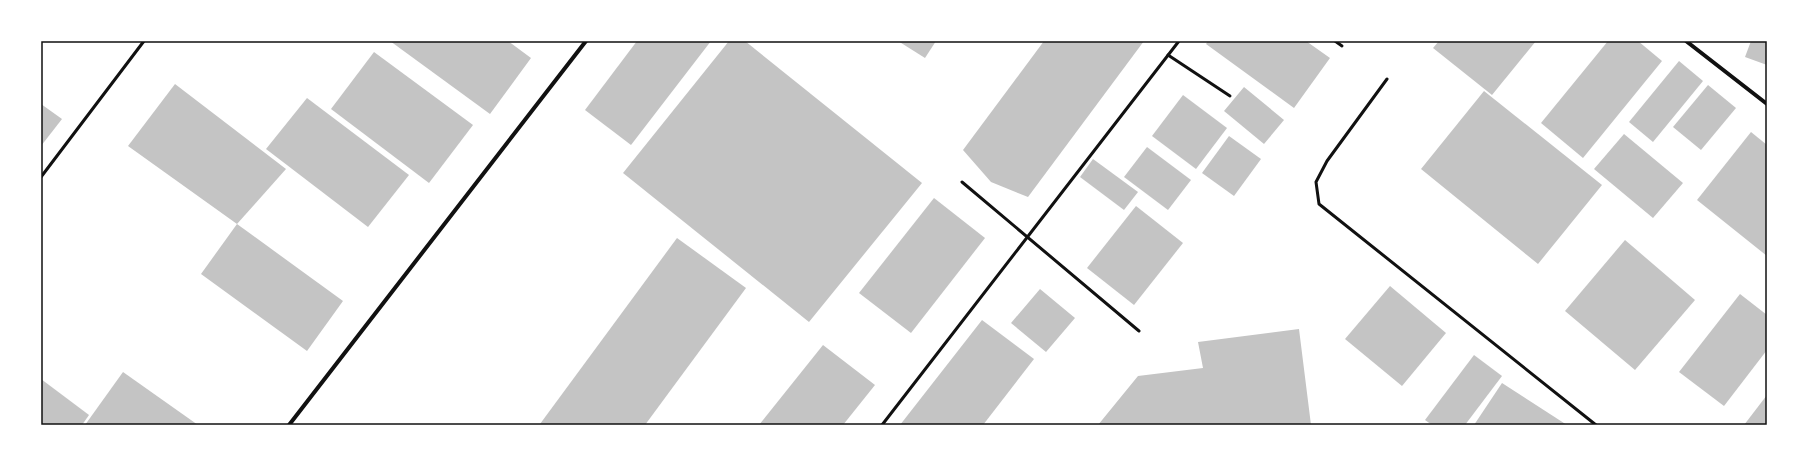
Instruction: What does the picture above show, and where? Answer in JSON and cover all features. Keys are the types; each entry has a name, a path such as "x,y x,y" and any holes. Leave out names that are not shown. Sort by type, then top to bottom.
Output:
{"street":[{"path":"289,425 586,41"},
{"path":"1686,41 1767,104"}],"lane":[{"path":"41,177 144,41"},
{"path":"882,425 1179,41"},
{"path":"1335,41 1342,46"},
{"path":"1168,56 1230,96"},
{"path":"1387,79 1328,161 1316,182 1320,204 1596,425"},
{"path":"962,182 1139,331"}],"building":[{"path":"390,41 508,41 531,58 490,114"},
{"path":"637,41 711,41 631,145 585,110"},
{"path":"729,41 745,41 922,183 809,322 623,173"},
{"path":"898,41 936,41 925,58"},
{"path":"1044,41 1144,41 1028,197 991,182 963,150"},
{"path":"1208,41 1306,41 1330,58 1294,108 1206,44"},
{"path":"1439,41 1536,41 1492,95 1433,48"},
{"path":"1608,41 1638,41 1662,61 1583,158 1541,123"},
{"path":"1751,41 1767,41 1767,65 1745,57"},
{"path":"374,52 473,125 429,183 331,109"},
{"path":"1679,61 1703,81 1653,142 1629,122"},
{"path":"175,84 286,169 237,224 128,146"},
{"path":"1708,85 1736,108 1701,150 1673,127"},
{"path":"1244,87 1284,120 1264,144 1224,111"},
{"path":"1484,91 1602,185 1538,264 1421,169"},
{"path":"1183,95 1227,128 1196,169 1152,136"},
{"path":"307,98 409,175 368,227 266,149"},
{"path":"41,104 62,119 41,146"},
{"path":"1751,132 1767,145 1767,256 1697,200"},
{"path":"1624,134 1683,183 1653,218 1594,169"},
{"path":"1229,136 1261,159 1234,196 1202,173"},
{"path":"1147,147 1191,180 1168,210 1124,177"},
{"path":"1093,159 1138,192 1124,210 1080,177"},
{"path":"934,198 985,238 911,333 859,293"},
{"path":"1136,206 1183,243 1134,305 1087,268"},
{"path":"237,224 343,301 307,351 201,274"},
{"path":"677,238 746,288 645,425 541,425 540,424"},
{"path":"1625,240 1695,300 1635,370 1565,311"},
{"path":"1390,286 1446,333 1402,386 1345,339"},
{"path":"1040,289 1075,318 1046,352 1011,323"},
{"path":"1740,294 1767,315 1767,350 1724,406 1679,372"},
{"path":"982,320 1034,359 983,425 900,425"},
{"path":"1299,329 1311,425 1098,425 1138,376 1203,368 1198,342"},
{"path":"823,345 875,385 843,425 759,425"},
{"path":"1474,355 1502,376 1465,425 1432,425 1425,420"},
{"path":"123,372 198,425 85,425"},
{"path":"41,379 89,415 82,425 41,425"},
{"path":"1502,383 1567,425 1474,425"},
{"path":"1767,395 1767,425 1744,425"}]}
